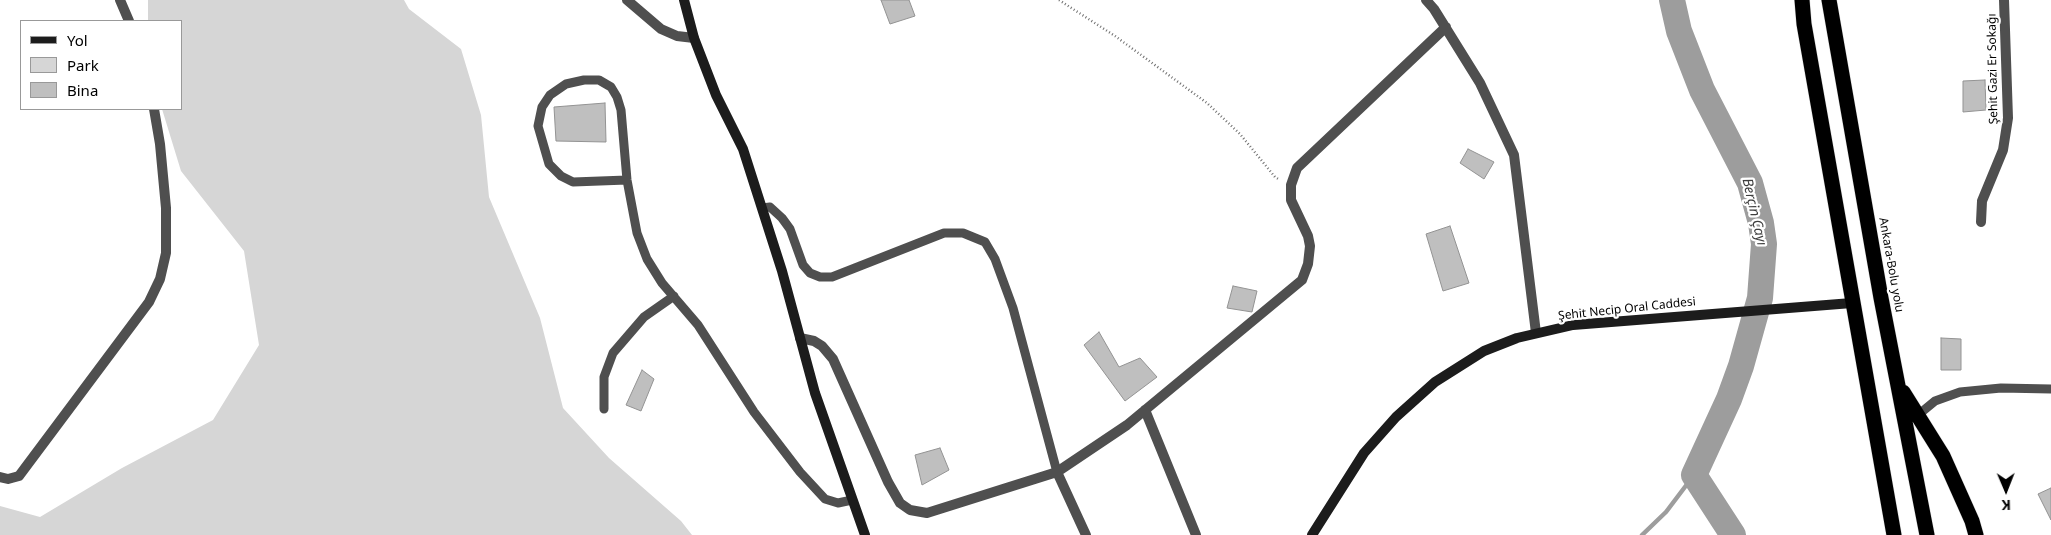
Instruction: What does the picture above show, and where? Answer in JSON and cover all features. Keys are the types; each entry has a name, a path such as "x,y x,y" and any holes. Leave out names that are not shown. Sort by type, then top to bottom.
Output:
{"highway":[{"path":"1802,0 1804,24 1894,535"},
{"name":"Ankara-Bolu yolu","path":"1829,0 1898,385 1928,535"},
{"path":"1898,385 1943,456 1972,521 1976,535"}],"street":[{"path":"120,0 129,20"},
{"path":"626,0 661,29 677,36 694,38"},
{"path":"684,0 694,38 716,95 742,149 762,208 782,270 815,393 865,535"},
{"path":"1426,0 1446,27 1480,83 1514,155 1536,332"},
{"name":"Şehit Gazi Er Sokağı","path":"1981,222 1982,201 2003,150 2008,118 2004,0"},
{"path":"800,338 814,341 834,358 888,482 900,503 910,510 927,513 1057,472 1108,439 1146,410 1302,280 1308,264 1310,246 1308,236 1292,200 1291,184 1297,168 1446,27"},
{"path":"0,477 8,479 19,476 149,302 160,280 166,253 166,208 160,144 154,110"},
{"name":"Şehit Necip Oral Caddesi","path":"1312,535 1364,453 1396,417 1450,371 1484,350 1536,332 1600,322 1852,303"},
{"path":"1146,410 1196,535"},
{"path":"1057,472 1086,535"}],"lane":[{"path":"627,180 573,182 561,176 548,164 538,126 542,106 550,95 566,84 584,80 599,80 611,87 620,103 623,119 627,180 641,248 654,271 698,325 754,412 821,497 834,502 852,500"},
{"path":"762,208 773,208 782,218 790,229 803,265 810,273 820,277 832,277 944,233 963,233 985,242 995,259 1013,308 1057,472"},
{"path":"604,409 604,377 613,353 644,317 674,296"},
{"path":"1918,416 1935,401 1960,392 2000,388 2051,389"}],"path":[{"path":"1059,0 1115,36 1207,103 1240,134 1274,177 1291,184"}],"green space":[{"path":"148,0 404,0 409,9 461,49 481,115 489,197 540,318 563,408 609,458 681,521 692,535 0,535 0,506 40,517 122,468 213,420 259,345 244,251 181,171 162,110 182,110 182,20 148,20"}],"building":[{"path":"881,0 909,0 915,16 890,24"},
{"path":"1985,80 1986,110 1963,112 1963,81"},
{"path":"605,103 606,142 556,141 554,107"},
{"path":"1468,149 1494,162 1484,179 1460,163"},
{"path":"1450,226 1469,283 1443,291 1426,234"},
{"path":"1233,286 1257,291 1252,312 1227,308"},
{"path":"1099,332 1119,367 1140,358 1157,377 1125,401 1084,345"},
{"path":"1941,338 1961,339 1961,370 1941,370"},
{"path":"642,370 654,379 641,411 626,405"},
{"path":"940,448 949,470 922,485 915,455"},
{"path":"2051,488 2051,520 2038,494"}],"waterway":[{"name":"Berçin Çayı","path":"1672,0 1679,31 1702,90 1750,183 1761,223 1764,244 1760,298 1741,366 1729,399 1694,475 1733,535"},
{"path":"1642,535 1666,512 1694,475"}]}
